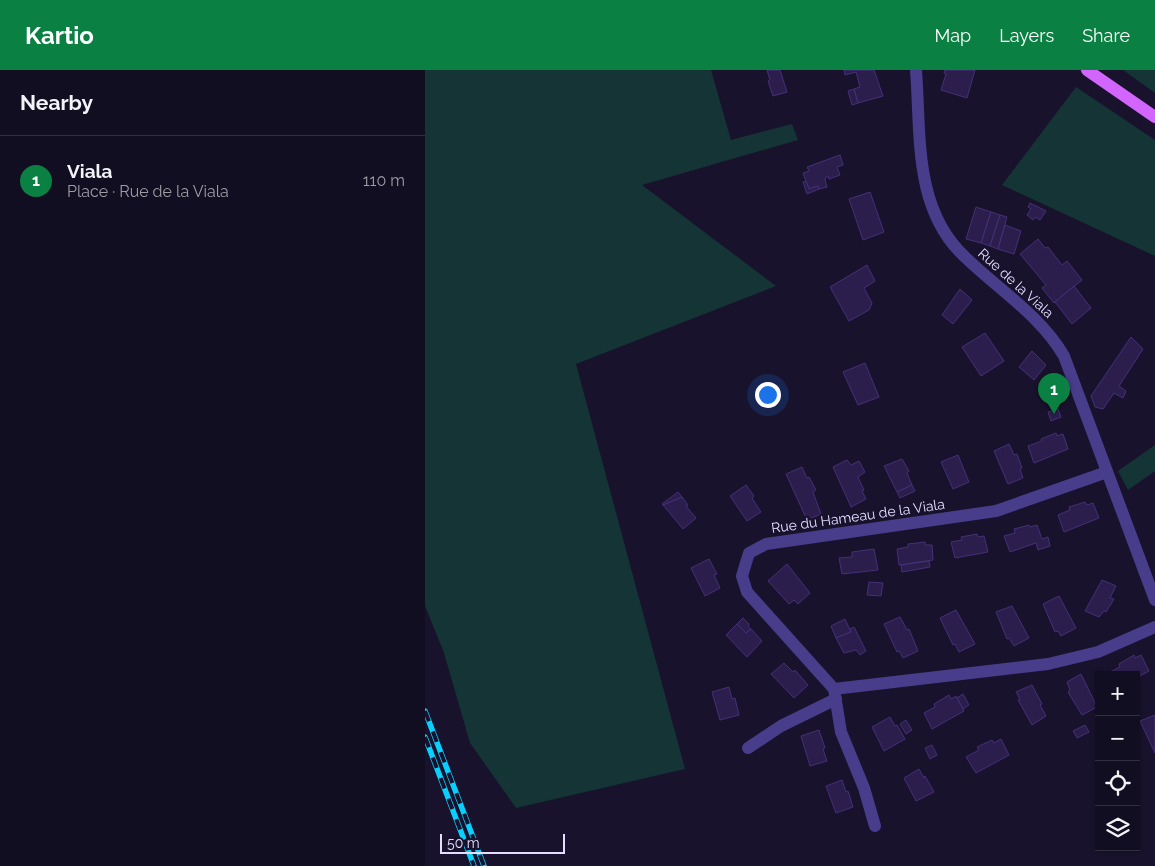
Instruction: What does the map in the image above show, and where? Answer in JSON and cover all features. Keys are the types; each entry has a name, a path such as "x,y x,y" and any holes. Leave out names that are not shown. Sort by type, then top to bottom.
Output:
{"main road":[{"path":"1087,70 1155,117"}],"street":[{"name":"Rue de la Viala","path":"915,70 920,156 925,188 936,218 949,239 963,256 1023,306 1054,338 1064,356 1155,600"},
{"name":"Rue du Hameau de la Viala","path":"835,694 747,592 742,576 749,553 766,544 996,511 1107,472"},
{"path":"748,748 835,694 1048,664 1098,652 1155,627"},
{"path":"835,694 841,732 865,788 875,826"}],"green space":[{"path":"425,70 711,70 731,140 792,124 798,140 642,185 776,286 576,364 685,769 516,808 470,743 444,653 425,606"},
{"path":"1123,70 1155,70 1155,93"},
{"path":"1076,87 1155,140 1155,256 1002,185"},
{"path":"1155,445 1155,471 1128,490 1118,471"}],"building":[{"path":"767,70 780,70 787,92 773,96"},
{"path":"844,70 874,70 883,96 858,103 854,89 860,87 856,72 845,75"},
{"path":"945,70 975,70 967,98 941,90 946,74 944,73"},
{"path":"854,89 858,103 852,105 848,91"},
{"path":"840,155 843,165 837,167 840,175 829,179 828,176 826,177 827,187 819,189 818,186 809,189 803,173 809,171 807,167"},
{"path":"806,181 809,189 818,186 819,189 807,194 803,182"},
{"path":"870,192 884,232 863,240 849,199"},
{"path":"1030,203 1046,211 1040,220 1035,217 1033,220 1027,215 1031,209 1028,207"},
{"path":"976,207 991,212 981,243 966,239"},
{"path":"991,212 1000,215 990,246 981,243"},
{"path":"1000,215 1007,217 998,249 990,246"},
{"path":"1005,225 1021,231 1014,254 998,249"},
{"path":"1038,239 1045,248 1048,247 1062,265 1067,261 1082,280 1054,303 1042,288 1046,285 1020,254"},
{"path":"867,265 875,281 864,288 872,303 869,310 849,321 830,287"},
{"path":"1074,286 1091,308 1072,324 1055,302"},
{"path":"960,289 972,300 953,324 942,315"},
{"path":"985,333 1004,361 981,376 962,347"},
{"path":"1131,337 1143,349 1119,386 1126,391 1123,398 1114,393 1103,409 1095,407 1091,396"},
{"path":"1032,351 1046,365 1034,380 1019,367"},
{"path":"865,363 879,397 858,405 843,372"},
{"path":"1058,409 1061,417 1051,421 1048,412"},
{"path":"1056,433 1057,436 1063,434 1068,449 1034,463 1028,446"},
{"path":"1009,444 1014,455 1017,454 1023,478 1008,484 994,451"},
{"path":"958,455 969,482 953,489 941,462"},
{"path":"902,459 909,471 907,473 912,485 897,492 884,466"},
{"path":"847,460 851,465 859,461 865,472 858,477 866,499 851,507 833,467"},
{"path":"802,467 816,490 813,492 821,514 807,520 786,474"},
{"path":"746,485 754,496 752,498 761,512 747,521 730,496"},
{"path":"912,485 915,491 900,498 897,492"},
{"path":"678,492 682,497 662,504"},
{"path":"682,497 688,505 686,506 696,518 683,529 663,505"},
{"path":"1085,502 1087,505 1093,503 1099,518 1064,532 1058,515 1070,510 1069,507"},
{"path":"1029,525 1030,527 1037,525 1042,539 1048,537 1050,546 1038,550 1036,543 1010,552 1004,536 1015,533 1014,529"},
{"path":"977,534 978,537 984,536 988,552 955,558 951,542 962,540 961,537"},
{"path":"925,542 925,545 932,545 933,560 899,565 897,549 908,547 908,544"},
{"path":"874,549 878,570 842,574 839,558 852,557 852,552"},
{"path":"709,559 717,574 714,575 720,588 705,596 691,568"},
{"path":"929,561 930,567 902,572 901,565"},
{"path":"787,564 810,593 798,604 794,600 789,604 768,581"},
{"path":"1102,580 1116,586 1110,598 1114,599 1106,612 1104,611 1099,617 1085,611"},
{"path":"869,582 883,583 881,596 867,595"},
{"path":"1059,596 1076,628 1061,636 1058,631 1055,632 1043,604"},
{"path":"1012,606 1029,638 1014,646 1009,638 1007,639 996,612"},
{"path":"956,610 975,644 959,652 955,644 953,645 940,618"},
{"path":"900,617 907,630 909,629 918,651 903,658 899,651 897,652 884,624"},
{"path":"743,618 751,629 746,633 737,624"},
{"path":"845,619 851,632 836,638 831,626"},
{"path":"737,624 746,633 751,629 762,641 747,657 726,635"},
{"path":"854,627 866,651 860,655 856,650 844,653 836,638 851,632 850,629"},
{"path":"1134,655 1135,658 1141,655 1149,671 1140,676 1140,671 1112,671 1120,667 1119,664"},
{"path":"784,663 793,672 795,670 808,685 794,698 771,674"},
{"path":"1081,674 1095,703 1095,708 1082,715 1068,692 1070,690 1067,682"},
{"path":"1032,685 1046,716 1032,725 1018,700 1020,699 1016,692"},
{"path":"729,687 732,699 735,698 739,715 720,720 712,692"},
{"path":"963,694 969,705 963,709 957,698"},
{"path":"949,695 951,699 956,696 964,711 932,729 924,713 935,707 934,704"},
{"path":"1155,715 1155,753 1140,721"},
{"path":"890,717 905,739 884,751 872,727"},
{"path":"906,720 912,730 906,734 900,724"},
{"path":"1085,725 1089,732 1077,738 1073,731"},
{"path":"819,730 827,761 810,766 801,736"},
{"path":"1001,739 1009,755 976,773 966,757 979,750 977,747 992,740 994,743"},
{"path":"932,745 937,755 930,759 925,748"},
{"path":"919,769 934,792 916,801 904,778"},
{"path":"842,780 853,807 836,813 826,786"}],"railway":[{"path":"425,711 484,866"},
{"path":"425,737 474,866"}],"place":[{"name":"Viala","path":"1054,414"}]}
